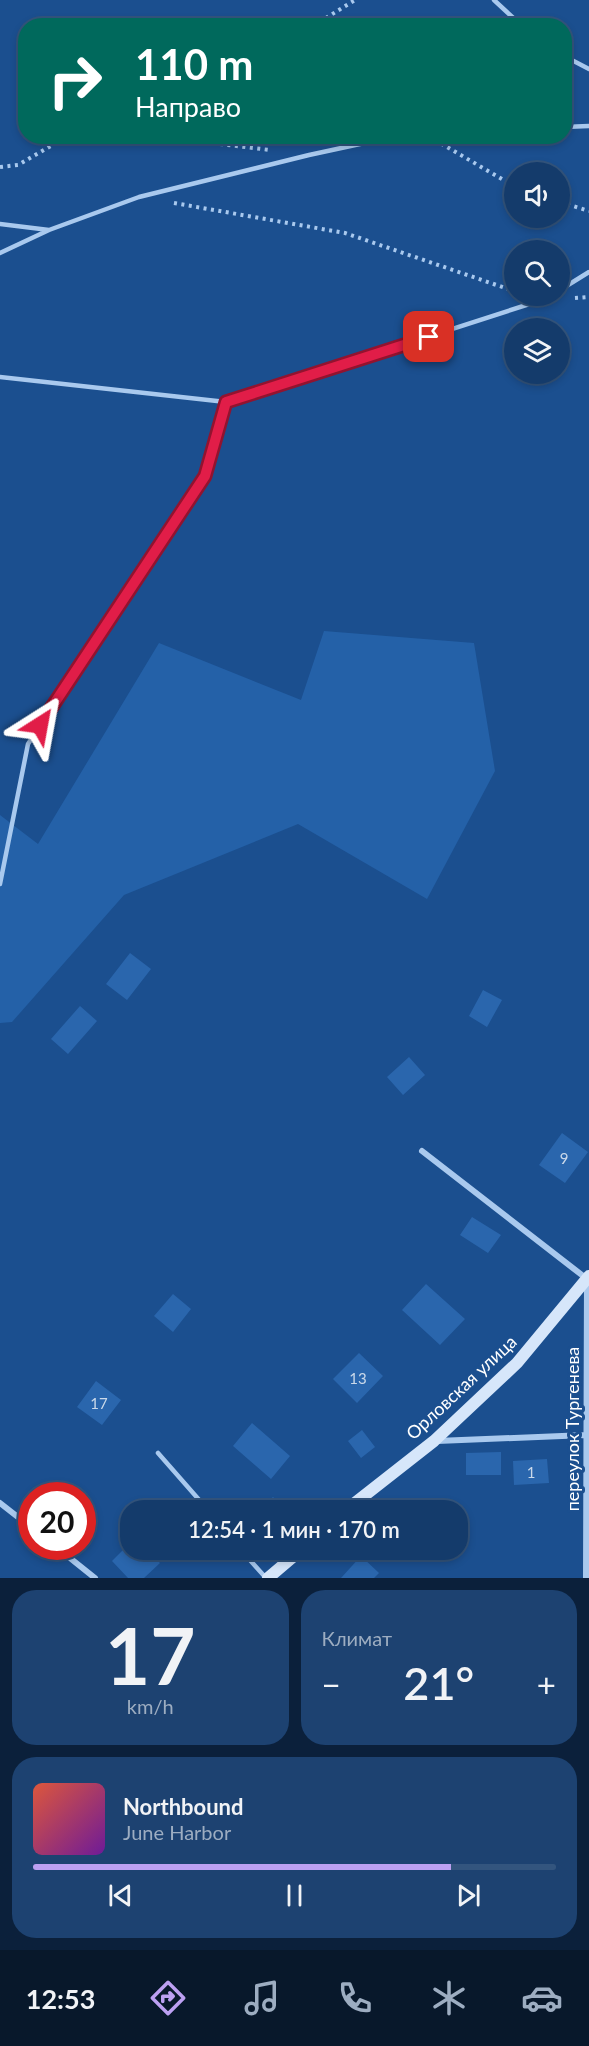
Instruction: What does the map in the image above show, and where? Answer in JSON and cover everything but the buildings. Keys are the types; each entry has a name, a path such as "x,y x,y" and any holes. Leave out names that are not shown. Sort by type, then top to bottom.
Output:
{"main road":[{"name":"Орловская улица","path":"359,1500 434,1441 517,1363 588,1278"},
{"path":"267,1578 289,1560"}],"street":[{"path":"422,1151 588,1278"},
{"name":"переулок Тургенева","path":"586,1578 588,1278"},
{"path":"434,1441 586,1435"},
{"path":"0,1503 18,1517"},
{"path":"72,1560 95,1578"}],"lane":[{"path":"494,0 513,18"},
{"path":"572,60 589,69"},
{"path":"572,127 589,126"},
{"path":"0,253 49,231 139,197 360,144"},
{"path":"0,224 49,231"},
{"path":"570,284 589,272"},
{"path":"0,377 226,402 523,306"},
{"path":"0,884 28,744 205,476 226,402"},
{"path":"158,1453 199,1500"},
{"path":"250,1560 267,1578"}],"path":[{"path":"326,18 355,0"},
{"path":"0,167 18,165 54,144"},
{"path":"219,144 276,151"},
{"path":"442,144 504,180"},
{"path":"173,203 345,233 504,288"},
{"path":"570,205 589,211"}],"shaded area":[{"path":"324,631 474,643 495,771 427,899 298,824 124,895 12,1022 0,1023 0,815 38,844 159,643 301,700"}],"route":[{"path":"40,725 205,476 226,402 429,337"}]}
